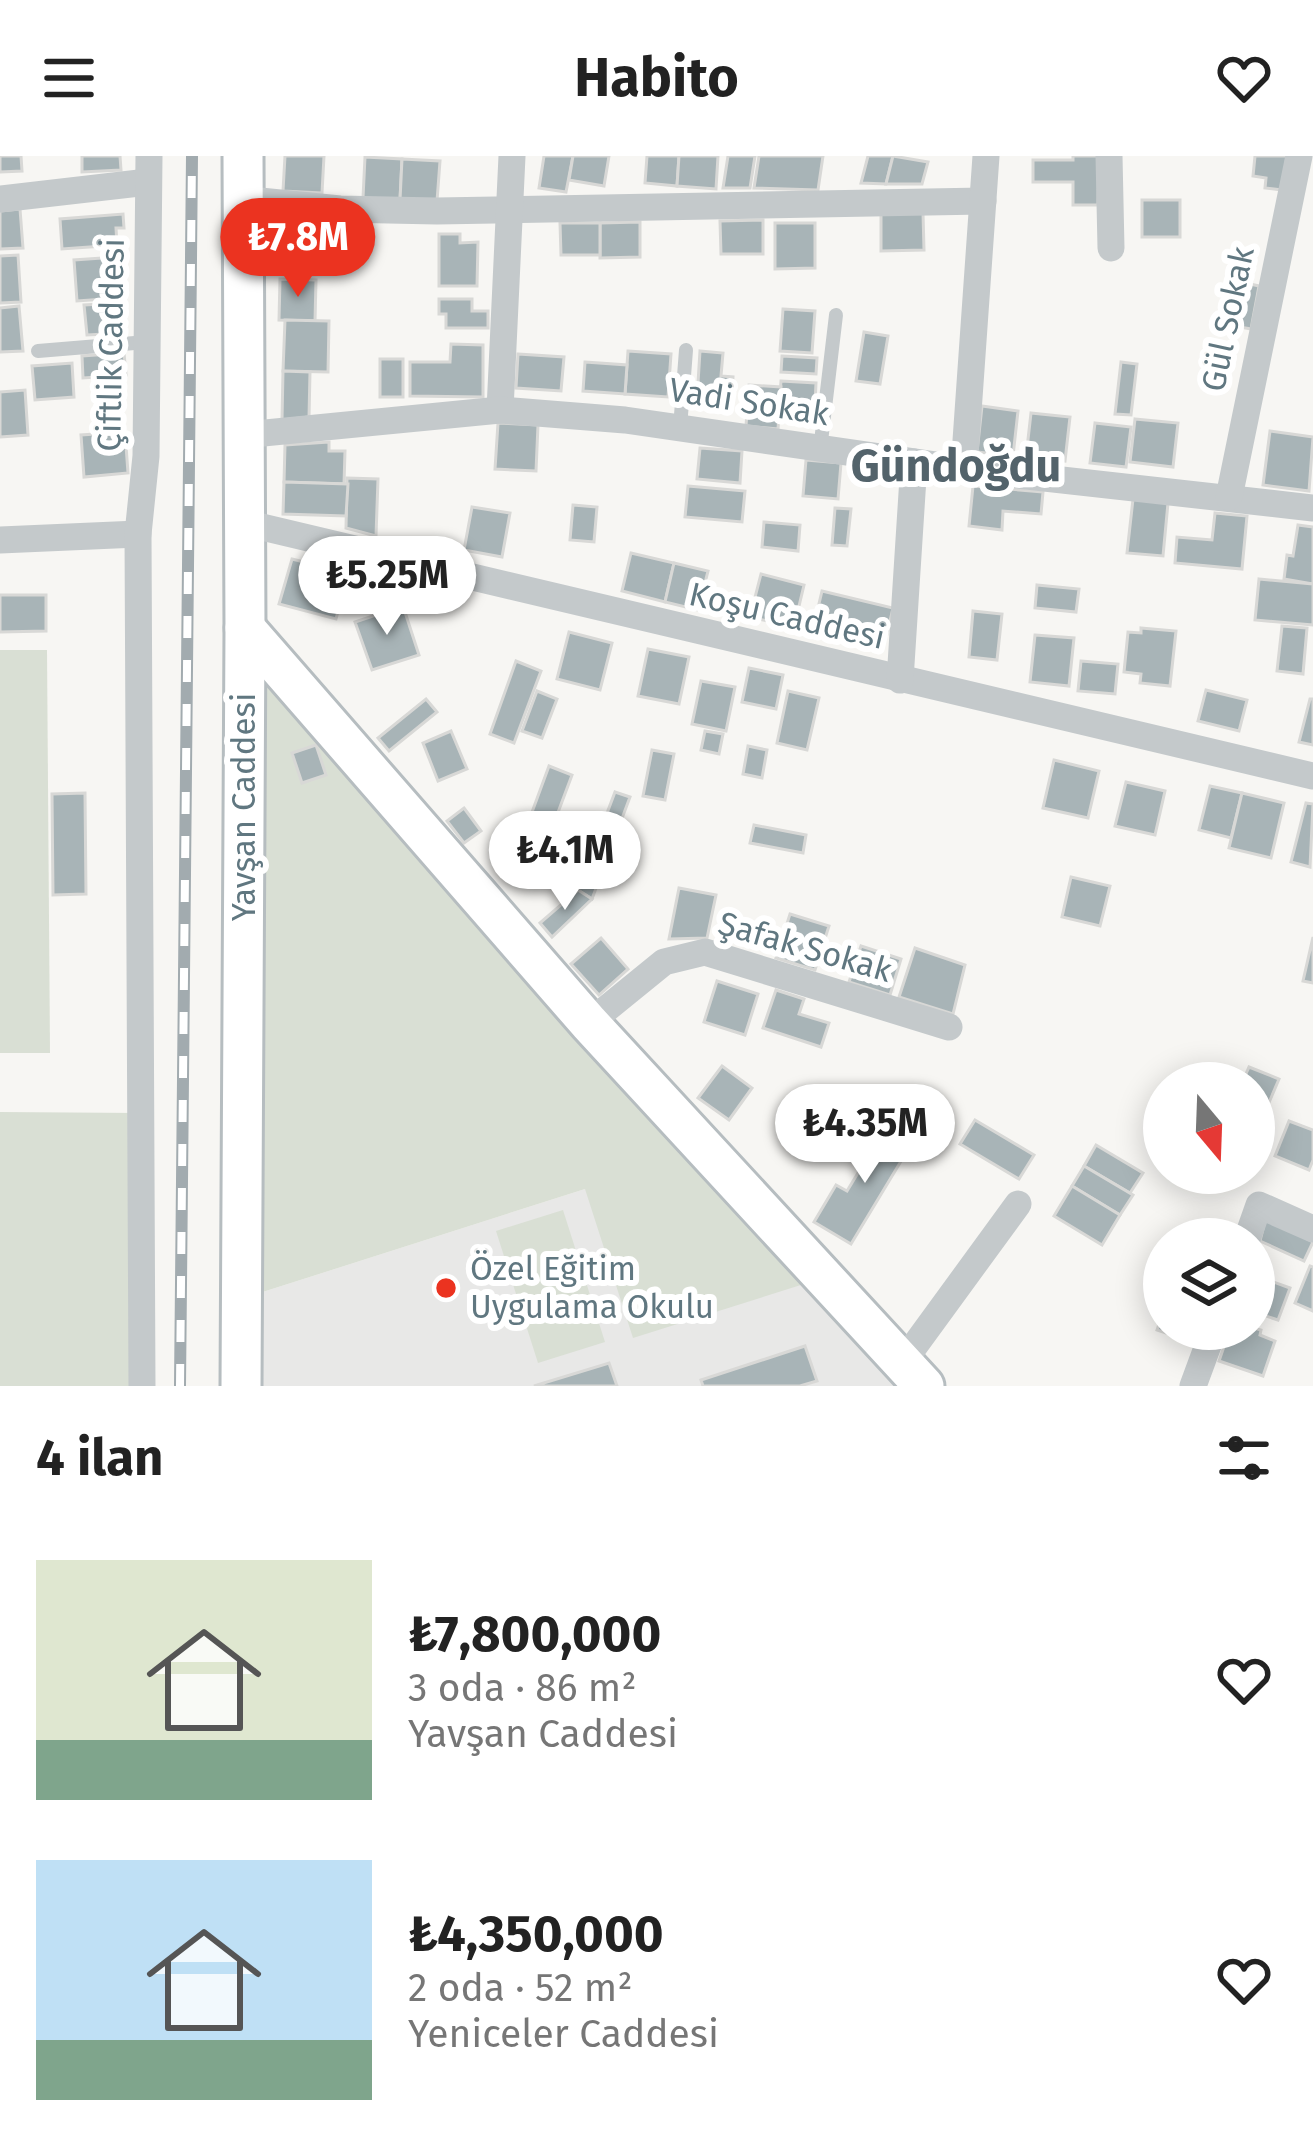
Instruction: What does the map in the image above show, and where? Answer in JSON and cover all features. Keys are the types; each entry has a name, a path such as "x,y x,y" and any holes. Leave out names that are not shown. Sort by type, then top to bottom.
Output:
{"street":[{"name":"Yavşan Caddesi","path":"241,1386 242,156"},
{"path":"500,410 512,156"},
{"path":"964,469 986,156"},
{"path":"1109,156 1111,248"},
{"name":"Gül Sokak","path":"1229,496 1299,156"},
{"path":"0,199 148,169"},
{"name":"Çiftlik Caddesi","path":"142,1386 138,534 146,456 148,169"},
{"path":"242,199 340,208 983,201"},
{"name":"Vadi Sokak","path":"244,435 500,410 680,428 964,469 1313,508"},
{"path":"900,680 914,462"},
{"name":"Koşu Caddesi","path":"245,523 1313,776"},
{"path":"0,541 138,534"},
{"path":"245,628 589,1024 913,1375 1018,1204"},
{"name":"Şafak Sokak","path":"589,1024 664,962 705,952 950,1027"},
{"path":"1254,1218 1259,1205 1313,1228"},
{"path":"1192,1386 1206,1350"}],"lane":[{"path":"820,449 836,315"},
{"path":"38,351 147,342"},
{"path":"680,428 686,350"}],"shaded area":[{"path":"245,628 823,1278 633,1338 585,1189 241,1299"},
{"path":"0,650 47,650 50,1053 0,1053"},
{"path":"0,1112 141,1113 142,1386 0,1386"},
{"name":"Özel Eğitim Uygulama Okulu","path":"585,1189 823,1278 924,1386 241,1386 241,1299"},
{"path":"563,1210 605,1342 538,1363 496,1231"}],"building":[{"path":"0,156 21,156 22,171 0,172"},
{"path":"82,156 120,156 121,170 82,172"},
{"path":"285,156 324,156 322,193 283,191"},
{"path":"544,156 573,156 566,192 539,188"},
{"path":"573,156 609,156 604,186 569,180"},
{"path":"647,156 679,156 677,186 645,183"},
{"path":"679,156 718,156 716,189 677,186"},
{"path":"728,156 755,156 750,188 723,188"},
{"path":"759,156 823,156 818,190 754,188"},
{"path":"868,156 893,156 886,184 861,183"},
{"path":"893,156 928,162 922,184 886,184"},
{"path":"1073,156 1099,156 1098,205 1073,205 1073,182 1033,182 1033,160 1073,160"},
{"path":"1255,156 1287,156 1282,190 1265,188 1266,178 1253,176"},
{"path":"365,157 402,159 400,200 363,198"},
{"path":"402,159 440,161 437,201 400,200"},
{"path":"1142,200 1180,200 1180,237 1142,237"},
{"path":"20,209 23,248 0,249 0,211"},
{"path":"881,213 923,213 924,250 881,251"},
{"path":"123,214 124,228 116,228 117,245 62,249 60,219"},
{"path":"284,215 312,217 310,256 282,255"},
{"path":"312,217 340,218 338,244 311,242"},
{"path":"763,220 763,254 721,254 720,221"},
{"path":"640,222 640,257 600,258 600,223"},
{"path":"560,223 600,223 600,255 561,255"},
{"path":"775,223 815,223 815,268 775,269"},
{"path":"439,234 460,234 460,243 478,242 477,286 439,286"},
{"path":"18,255 21,302 0,303 0,256"},
{"path":"116,257 119,298 77,301 74,260"},
{"path":"280,279 316,280 315,321 279,320"},
{"path":"1227,279 1259,286 1251,329 1218,323"},
{"path":"439,299 472,299 472,311 488,311 488,328 446,328"},
{"path":"121,303 123,333 87,335 84,305"},
{"path":"19,306 23,351 0,352 0,308"},
{"path":"783,309 815,311 812,353 780,351"},
{"path":"285,320 329,321 328,372 283,371"},
{"path":"864,332 888,336 880,384 856,381"},
{"path":"451,344 483,345 483,397 410,396 410,362 450,362"},
{"path":"628,351 671,354 668,397 625,394"},
{"path":"700,351 723,353 721,376 733,377 732,401 697,399"},
{"path":"124,353 126,375 83,378 82,356"},
{"path":"518,354 564,357 561,391 516,388"},
{"path":"782,356 817,358 816,374 781,372"},
{"path":"380,359 403,359 403,397 380,397"},
{"path":"585,362 627,365 625,394 583,391"},
{"path":"1121,362 1137,364 1131,415 1115,414"},
{"path":"72,363 74,397 35,400 32,366"},
{"path":"283,371 310,372 309,417 282,420"},
{"path":"781,381 816,383 814,425 778,422"},
{"path":"749,385 781,387 778,429 746,426"},
{"path":"25,390 28,435 0,437 0,392"},
{"path":"982,406 1018,411 1013,456 977,452"},
{"path":"1031,413 1070,417 1065,461 1026,457"},
{"path":"1135,419 1178,423 1173,467 1130,462"},
{"path":"498,423 538,425 536,471 495,469"},
{"path":"1095,423 1131,427 1126,467 1090,463"},
{"path":"1270,431 1313,437 1309,491 1263,485"},
{"path":"125,432 128,473 84,477 81,435"},
{"path":"329,442 329,451 345,451 344,484 284,482 285,445"},
{"path":"700,448 742,451 740,483 697,479"},
{"path":"806,460 841,463 838,499 803,496"},
{"path":"347,478 378,479 376,536 346,528"},
{"path":"284,482 348,484 346,516 283,514"},
{"path":"688,486 745,491 742,522 685,517"},
{"path":"973,486 1043,492 1041,514 1003,511 1002,530 969,526"},
{"path":"1133,499 1168,503 1163,556 1127,553"},
{"path":"573,505 597,507 594,542 570,540"},
{"path":"472,507 510,513 502,557 464,550"},
{"path":"835,508 851,509 847,546 832,545"},
{"path":"1215,513 1247,516 1242,569 1175,563 1177,537 1212,540"},
{"path":"764,522 800,525 798,551 762,547"},
{"path":"1298,525 1313,527 1313,584 1284,579"},
{"path":"631,553 674,563 665,602 622,591"},
{"path":"292,559 348,573 336,619 279,604"},
{"path":"674,563 708,571 698,610 665,602"},
{"path":"761,574 804,585 794,627 750,617"},
{"path":"1259,579 1313,584 1313,625 1255,620"},
{"path":"1037,585 1079,589 1076,612 1035,608"},
{"path":"822,591 893,608 887,634 874,631 871,643 813,629"},
{"path":"0,595 46,595 46,631 0,632"},
{"path":"403,606 419,655 372,670 355,622"},
{"path":"973,611 1002,614 997,660 969,657"},
{"path":"1282,626 1307,628 1303,674 1277,671"},
{"path":"1141,628 1176,631 1170,686 1140,683 1141,674 1124,672 1128,632 1141,633"},
{"path":"569,632 612,643 600,690 557,679"},
{"path":"1035,635 1074,638 1069,686 1030,682"},
{"path":"648,649 689,657 679,704 638,696"},
{"path":"516,661 541,671 514,743 490,734"},
{"path":"1081,661 1118,664 1115,694 1078,691"},
{"path":"749,668 783,675 776,709 742,702"},
{"path":"701,681 735,687 726,731 692,724"},
{"path":"1206,690 1247,700 1239,731 1198,721"},
{"path":"537,691 557,699 542,738 522,731"},
{"path":"788,691 819,698 807,750 777,743"},
{"path":"426,699 437,712 389,751 378,738"},
{"path":"1313,699 1313,745 1299,742"},
{"path":"451,731 467,769 438,781 423,743"},
{"path":"705,731 723,734 719,754 701,750"},
{"path":"316,745 326,775 302,783 292,753"},
{"path":"748,746 767,750 762,778 743,774"},
{"path":"652,750 674,754 665,800 643,796"},
{"path":"1054,760 1099,771 1088,818 1043,808"},
{"path":"549,766 572,775 551,831 528,823"},
{"path":"1126,782 1165,791 1155,835 1115,826"},
{"path":"1210,786 1242,793 1231,838 1199,830"},
{"path":"615,792 630,797 592,899 578,890"},
{"path":"85,793 86,894 53,895 52,794"},
{"path":"1242,793 1284,803 1271,858 1229,848"},
{"path":"1306,803 1313,804 1310,867 1291,862"},
{"path":"464,808 481,831 464,843 447,821"},
{"path":"754,825 806,835 803,853 750,843"},
{"path":"1071,877 1110,886 1100,926 1062,917"},
{"path":"679,888 716,895 707,938 669,939"},
{"path":"578,890 592,899 552,937 540,923"},
{"path":"790,914 829,926 815,970 776,958"},
{"path":"1313,937 1313,983 1303,981"},
{"path":"601,938 628,969 599,995 571,964"},
{"path":"861,946 901,959 890,995 849,982"},
{"path":"915,948 965,965 953,1014 899,997"},
{"path":"717,981 758,994 745,1035 704,1022"},
{"path":"776,990 804,999 799,1014 829,1023 821,1047 763,1028"},
{"path":"722,1066 752,1088 729,1120 698,1098"},
{"path":"975,1120 1034,1155 1019,1179 960,1144"},
{"path":"1289,1121 1313,1130 1309,1170 1275,1156"},
{"path":"889,1122 915,1138 851,1244 814,1222 836,1185 847,1191"},
{"path":"1096,1145 1143,1173 1130,1193 1084,1166"},
{"path":"1084,1166 1133,1195 1120,1215 1072,1186"},
{"path":"1072,1186 1120,1215 1102,1245 1054,1216"},
{"path":"1275,1222 1313,1242 1304,1261 1275,1248"},
{"path":"1313,1267 1313,1311 1295,1303"},
{"path":"1275,1283 1290,1288 1275,1319"},
{"path":"805,1346 817,1381 800,1386 703,1386 701,1380"},
{"path":"1223,1350 1272,1350 1263,1376 1219,1361"},
{"path":"609,1363 617,1386 534,1386"}],"railway":[{"path":"180,1386 192,156"}],"place":[{"name":"Özel Eğitim Uygulama Okulu","path":"446,1288"}],"district":[{"name":"Gündoğdu","path":"956,466"}]}
